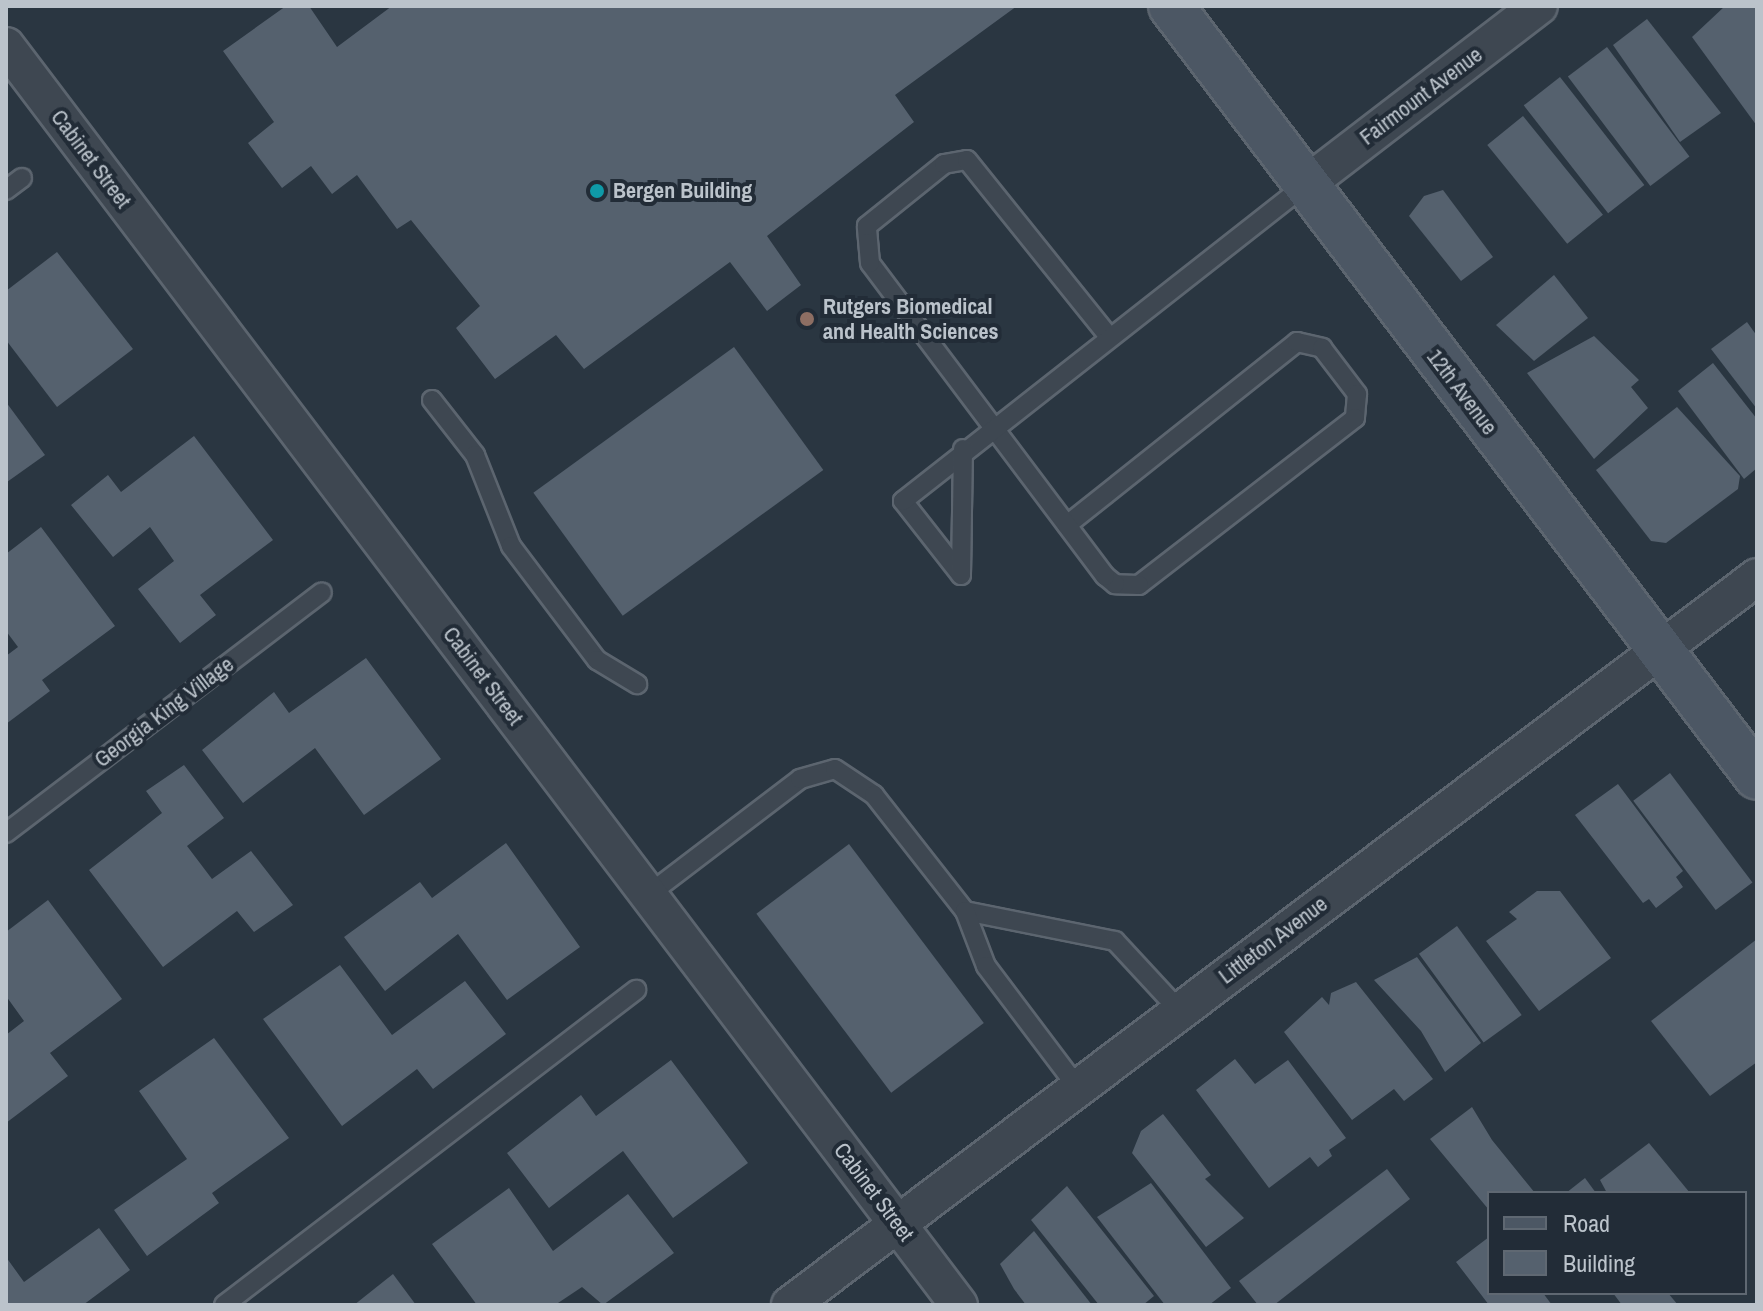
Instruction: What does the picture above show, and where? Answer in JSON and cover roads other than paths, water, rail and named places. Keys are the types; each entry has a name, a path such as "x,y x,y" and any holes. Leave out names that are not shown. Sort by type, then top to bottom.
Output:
{"street":[{"name":"12th Avenue","path":"1171,6 1304,186 1757,777"},
{"name":"Fairmount Avenue","path":"1304,186 1539,6"},
{"name":"Cabinet Street","path":"6,46 959,1305"},
{"name":"Littleton Avenue","path":"790,1305 1757,577"}],"lane":[{"path":"1067,525 1297,342 1322,348 1357,394 1355,418 1139,585 1110,581 1067,525 994,425 870,263 863,239 872,220 944,164 967,160 1107,334"},
{"path":"6,190 22,178"},
{"path":"963,449 961,575 903,501 963,449 1107,334 1304,186"},
{"path":"432,400 475,455 511,546 597,660 637,684"},
{"name":"Georgia King Village","path":"6,833 322,592"},
{"path":"648,895 800,779 835,769 874,795 965,911 986,966 1078,1088"},
{"path":"965,911 1115,941 1179,1010"},
{"path":"224,1305 636,990"}],"place":[{"name":"Bergen Building","path":"597,191"},
{"name":"Rutgers Biomedical and Health Sciences","path":"807,319"}]}
